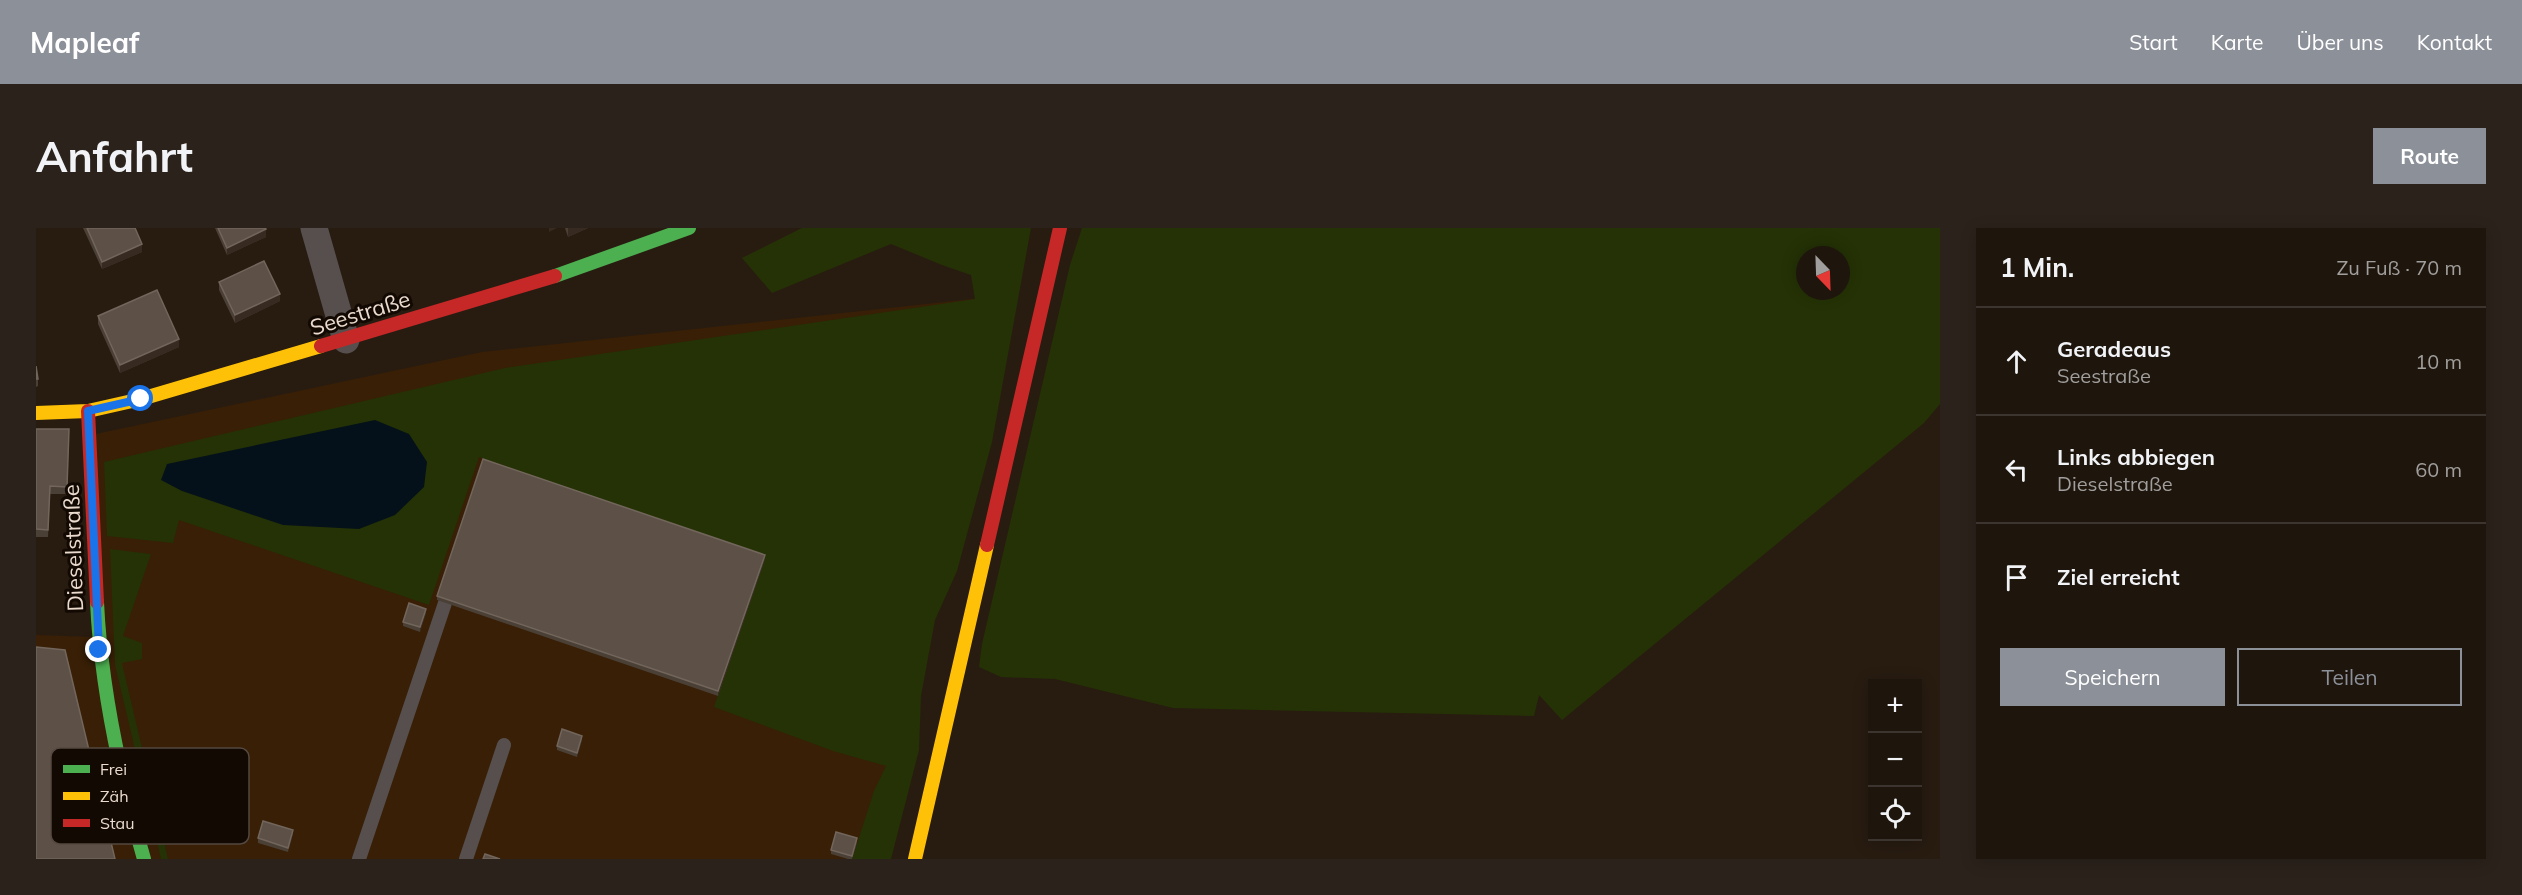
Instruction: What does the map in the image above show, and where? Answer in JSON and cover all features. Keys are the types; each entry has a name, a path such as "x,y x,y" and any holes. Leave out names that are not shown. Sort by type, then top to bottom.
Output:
{"street":[{"path":"314,228 346,340"},
{"name":"Seestraße","path":"36,413 88,411 141,399 346,340 578,269 689,228"},
{"path":"915,859 1060,228"},
{"name":"Dieselstraße","path":"88,411 99,650 118,748"},
{"name":"Dieselstraße","path":"140,844 144,859"}],"lane":[{"path":"359,859 445,603"},
{"path":"466,859 504,745"}],"shaded area":[{"path":"1000,296 876,859 36,859 36,635 93,637 91,435 482,352"},
{"path":"375,420 409,434 427,462 424,487 395,515 359,529 283,525 182,491 161,480 167,464"}],"green space":[{"path":"802,228 1031,228 992,442 957,571 935,620 921,696 919,750 891,859 852,859 874,791 886,766 833,751 714,707 764,559 479,457 429,605 179,520 173,543 107,536 104,462 505,368 975,299 971,275 891,244 772,293 742,258"},
{"path":"1082,228 1940,228 1940,404 1924,423 1562,720 1539,695 1534,716 1173,708 1055,679 1001,677 979,667 982,644 1070,265"},
{"path":"110,549 151,554 123,636 142,643 142,659 122,663 142,748 135,748 115,665"},
{"path":"157,844 164,844 168,859 161,859"}],"building":[{"path":"87,228 135,228 142,244 102,262"},
{"path":"218,228 265,228 266,229 227,248"},
{"path":"264,261 280,294 235,315 219,282"},
{"path":"157,290 179,339 120,365 98,316"},
{"path":"36,429 69,429 67,487 50,486 48,530 36,529"},
{"path":"483,459 765,555 718,691 437,596"},
{"path":"409,603 426,609 420,627 403,622"},
{"path":"36,647 65,650 88,748 51,748 51,844 111,844 115,859 36,859"},
{"path":"562,729 582,736 577,753 557,746"},
{"path":"263,821 293,830 288,848 258,838"},
{"path":"836,832 857,838 852,856 831,850"},
{"path":"485,854 500,859 483,859"}],"traffic: fast":[{"path":"555,276 689,228"},
{"path":"97,602 107,699 116,748"},
{"path":"140,844 144,859"}],"traffic: slow":[{"path":"36,413 88,411 141,399 321,346"},
{"path":"915,859 987,545"}],"traffic: jam":[{"path":"987,545 1060,228"},
{"path":"321,346 555,276"},
{"path":"88,411 97,602"}],"route":[{"path":"99,650 88,411 141,399"}]}
